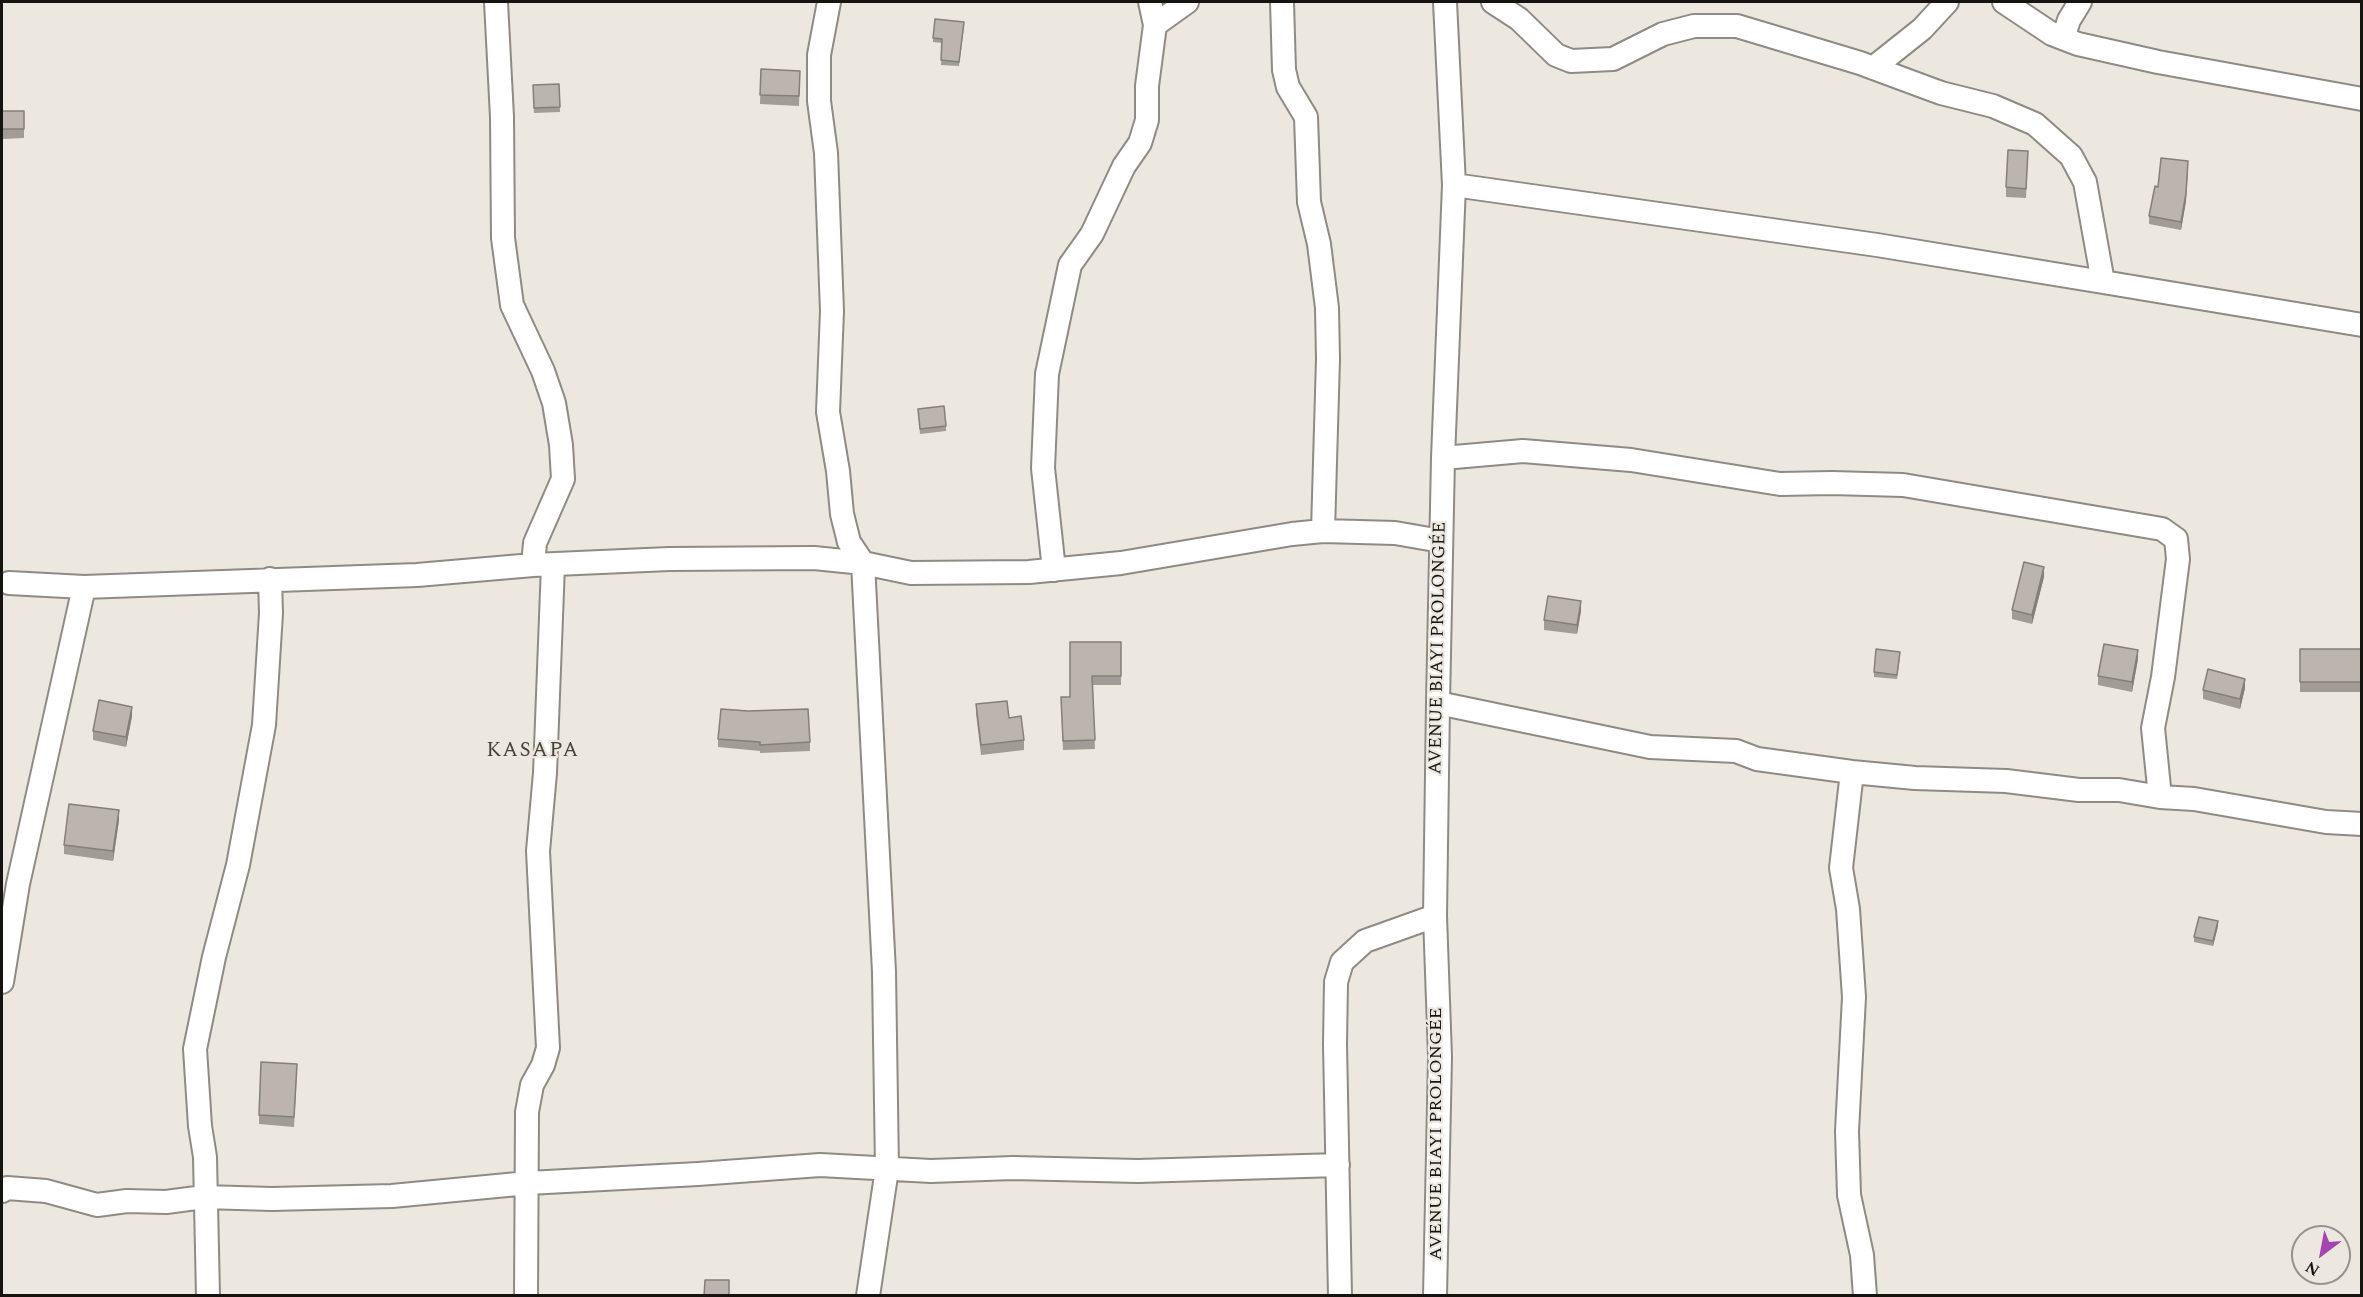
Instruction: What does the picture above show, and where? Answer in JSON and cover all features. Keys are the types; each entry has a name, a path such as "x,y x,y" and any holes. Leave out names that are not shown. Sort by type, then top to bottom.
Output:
{"street":[{"path":"496,2 502,117 503,238 512,305 543,371 554,403 561,445 563,479 535,543 543,565 545,773 538,851 548,1048 543,1065 532,1085 527,1112 526,1296"},
{"path":"829,2 819,55 819,101 826,153 832,311 828,412 838,471 842,514 849,542 863,564 884,972 887,1169 868,1296"},
{"path":"1054,570 1043,468 1047,374 1070,266 1092,234 1124,166 1140,143 1147,120 1147,86 1155,25 1150,2"},
{"path":"1155,25 1187,2"},
{"path":"1282,2 1284,70 1288,87 1306,117 1309,202 1319,244 1327,308 1328,359 1323,531"},
{"name":"AVENUE BIAYI PROLONGÉE","path":"1435,1296 1440,1056 1435,916 1438,703 1443,458 1454,185 1445,2"},
{"path":"1493,2 1519,20 1556,55 1571,61 1613,59 1664,34 1694,26 1737,26 1873,68 1941,93 1993,106 2035,124 2071,156 2085,182 2103,282"},
{"path":"1873,68 1922,29 1947,2"},
{"path":"2004,2 2024,17 2078,44 2158,62 2361,99"},
{"path":"2063,38 2069,20 2080,2"},
{"path":"1454,185 1877,245 2361,325"},
{"path":"1443,458 1523,452 1631,460 1780,484 1903,485 2162,529 2176,539 2178,559 2163,676 2153,729 2160,797"},
{"path":"9,583 84,588 417,575 543,565 669,559 814,558 911,573 1029,572 1120,563 1292,534 1323,531 1395,533 1441,541"},
{"path":"208,1296 204,1197 205,1157 200,1126 195,1049 214,957 238,865 264,725 271,613 270,579"},
{"path":"2,982 18,884 84,588"},
{"path":"1438,703 1650,747 1736,751 1757,759 1915,778 2006,781 2079,790 2119,790 2160,797 2194,799 2326,822 2361,824"},
{"path":"1852,772 1842,843 1841,868 1849,920 1854,997 1847,1131 1850,1195 1862,1255 1864,1296"},
{"path":"1340,1296 1336,982 1342,962 1365,941 1435,916"},
{"path":"2,1191 7,1188 46,1191 96,1205 128,1201 166,1202 204,1197 272,1199 392,1196 528,1183 820,1165 931,1171 1013,1168 1138,1171 1338,1165"}],"building":[{"path":"935,19 964,22 959,62 941,60 942,39 933,38"},
{"path":"761,69 800,71 799,96 760,95"},
{"path":"559,84 560,107 534,108 533,85"},
{"path":"2,111 24,111 24,129 2,129"},
{"path":"2008,150 2028,151 2026,189 2006,187"},
{"path":"2161,158 2188,161 2181,222 2149,216 2155,186 2158,187"},
{"path":"944,406 946,426 920,429 918,409"},
{"path":"2024,562 2044,567 2032,615 2012,610"},
{"path":"1548,596 1581,601 1577,625 1544,620"},
{"path":"1070,642 1121,642 1121,676 1092,676 1095,740 1063,741 1061,697 1070,697"},
{"path":"2104,644 2138,650 2132,682 2098,676"},
{"path":"1876,649 1900,652 1897,675 1874,672"},
{"path":"2300,649 2361,649 2361,682 2300,682"},
{"path":"2208,669 2245,679 2240,699 2203,690"},
{"path":"99,700 132,707 126,737 93,731"},
{"path":"1007,701 1009,718 1021,716 1024,740 981,745 976,704"},
{"path":"721,709 748,711 808,709 810,742 760,745 760,742 718,739"},
{"path":"69,804 119,810 113,851 64,845"},
{"path":"2199,917 2218,921 2213,941 2194,937"},
{"path":"261,1062 297,1064 294,1117 259,1115"},
{"path":"705,1280 729,1280 729,1296 704,1296"}],"district":[{"name":"KASAPA","path":"533,752"}]}
